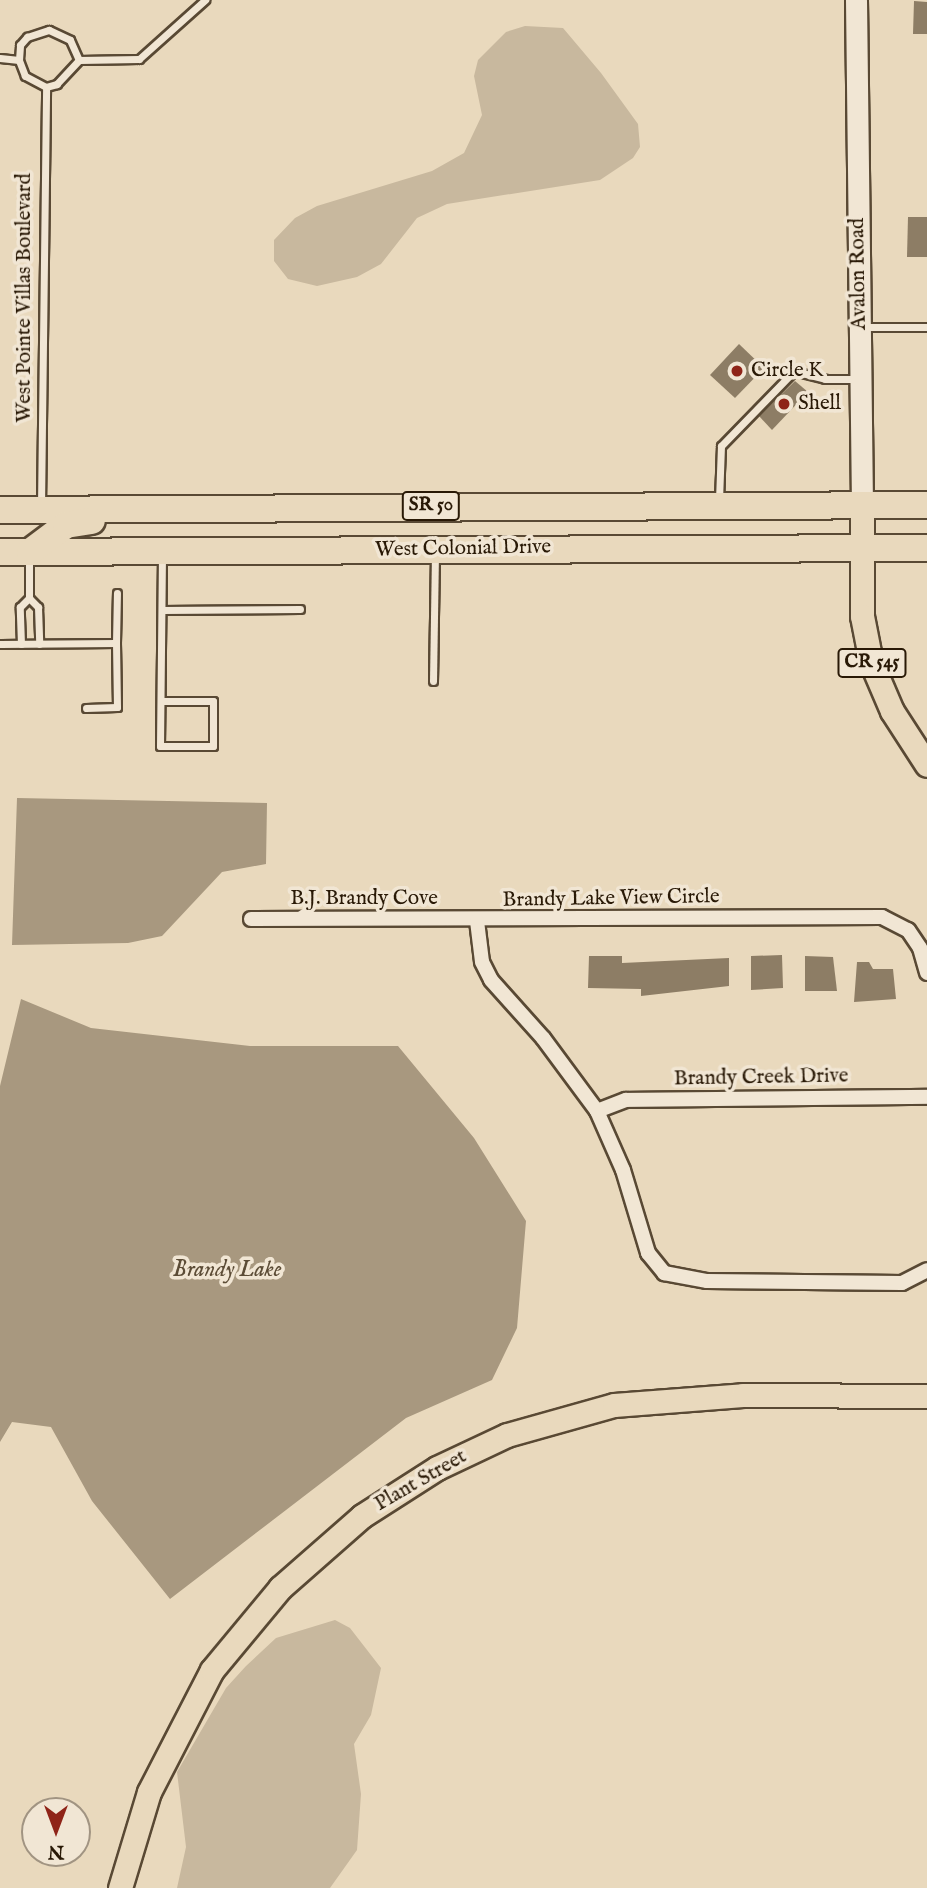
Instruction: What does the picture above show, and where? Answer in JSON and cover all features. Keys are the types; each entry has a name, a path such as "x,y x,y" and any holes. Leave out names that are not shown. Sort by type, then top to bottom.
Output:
{"highway":[{"name":"West Colonial Drive","path":"0,510 927,505"},
{"path":"30,552 66,525 177,509"},
{"path":"0,541 33,526 41,510"},
{"name":"West Colonial Drive","path":"0,552 927,548"}],"main road":[{"name":"Avalon Road","path":"856,0 861,547"},
{"name":"CR 545","path":"861,547 862,616 872,662 892,711 927,765"},
{"name":"Plant Street","path":"120,1888 149,1792 212,1670 280,1588 362,1516 437,1468 507,1435 614,1405 743,1395 927,1396"}],"street":[{"name":"Brandy Lake View Circle","path":"927,974 920,948 908,930 882,917 477,921 482,962 491,980 543,1038 597,1111 623,1170 648,1253 664,1273 708,1281 902,1283 927,1270"},
{"name":"B.J. Brandy Cove","path":"251,919 477,921"},
{"name":"Brandy Creek Drive","path":"597,1111 626,1100 927,1097"}],"lane":[{"path":"79,60 70,40 49,30 27,37 20,45 19,60 25,76 46,87 57,84 79,60 139,59 205,0"},
{"path":"0,58 19,60"},
{"name":"West Pointe Villas Boulevard","path":"41,510 46,87"},
{"path":"859,327 927,327"},
{"path":"719,505 721,446 794,371 825,379 861,379"},
{"path":"433,681 435,549"},
{"path":"21,644 20,607 29,597 30,552"},
{"path":"160,701 213,701 214,746 160,746 160,701 162,610 162,552"},
{"path":"86,708 117,707 117,593"},
{"path":"29,597 38,607 38,644"},
{"path":"162,610 300,609"},
{"path":"0,644 116,643"}],"shaded area":[{"path":"525,26 563,28 601,73 638,124 640,147 633,158 600,180 447,204 417,218 381,264 357,277 317,286 288,279 274,261 274,240 295,218 317,206 432,171 464,153 482,115 474,76 478,60 506,32"},
{"path":"335,1620 350,1628 381,1668 371,1715 354,1744 361,1794 357,1850 330,1888 177,1888 186,1847 177,1772 226,1688 276,1638"}],"water":[{"path":"17,798 267,803 266,864 222,872 162,936 128,943 12,945"},
{"name":"Brandy Lake","path":"21,999 91,1028 250,1046 398,1046 474,1138 526,1221 517,1328 492,1380 406,1418 170,1599 92,1501 51,1427 12,1422 0,1442 0,1086"}],"building":[{"path":"914,1 927,2 927,34 913,34"},
{"path":"908,217 927,217 927,257 907,257"},
{"name":"Circle K","path":"739,344 764,368 735,398 710,375"},
{"name":"Shell","path":"795,381 808,392 772,430 759,416"},
{"path":"782,955 783,988 751,990 751,956"},
{"path":"589,956 622,956 622,963 729,958 729,986 641,996 641,989 588,988"},
{"path":"805,956 833,957 837,991 805,991"},
{"path":"857,962 869,962 873,969 893,969 896,999 854,1002"}],"place":[{"name":"Circle K","path":"737,371"},
{"name":"Shell","path":"784,404"}]}
